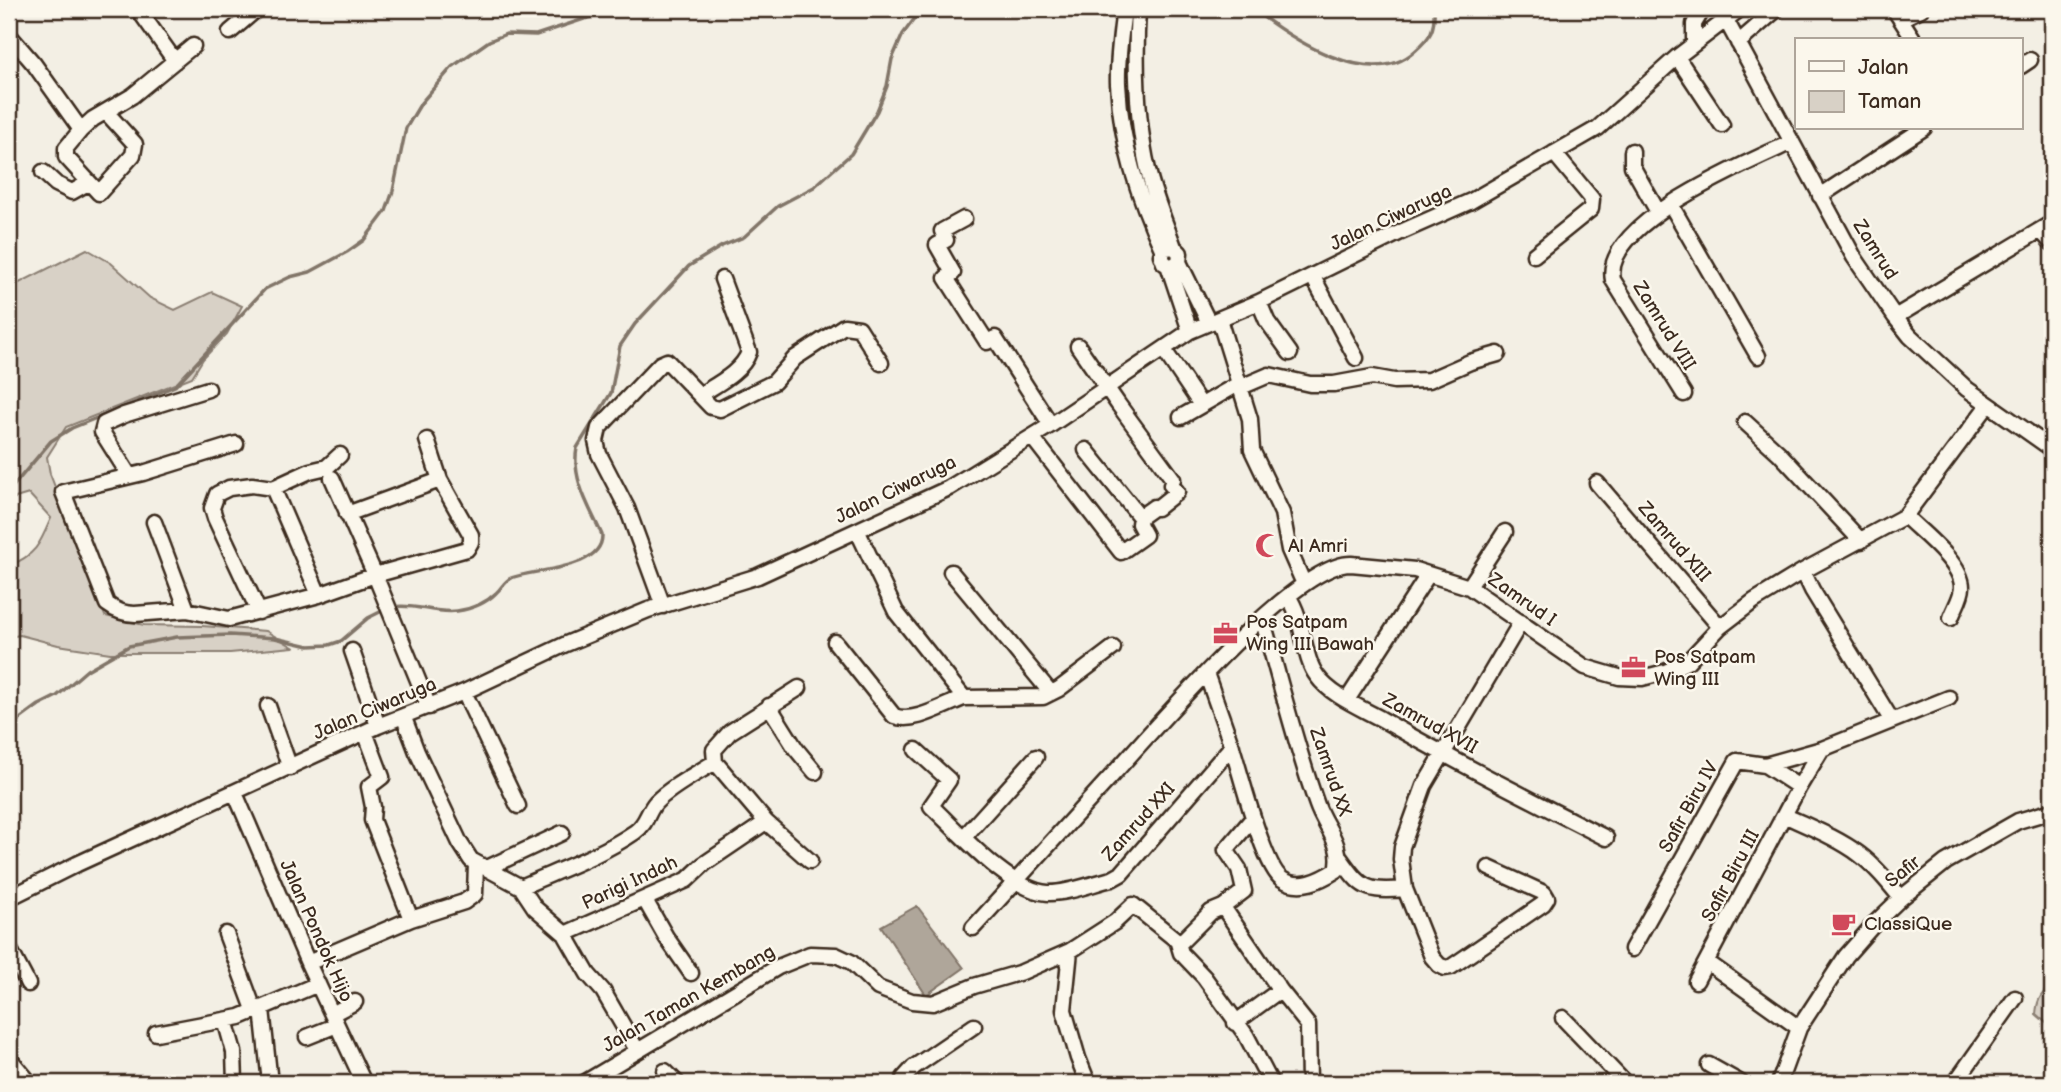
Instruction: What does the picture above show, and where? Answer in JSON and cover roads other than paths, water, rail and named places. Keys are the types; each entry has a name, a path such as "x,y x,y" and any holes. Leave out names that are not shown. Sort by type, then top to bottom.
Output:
{"street":[{"path":"138,9 175,61"},
{"path":"230,32 257,9"},
{"path":"1124,9 1118,82 1131,174 1171,256 1214,321 1240,385 1250,419 1252,450 1282,513 1289,550 1304,584"},
{"path":"1138,9 1138,85 1148,172 1190,331"},
{"path":"1694,44 1694,24 1703,9"},
{"name":"Jalan Ciwaruga","path":"9,898 371,729 404,718 648,610 758,576 949,488 1051,425 1190,331 1259,302 1401,232 1471,201 1598,128 1677,57 1740,9"},
{"path":"1738,43 1747,32 1777,9"},
{"path":"1913,38 1898,14 1921,9"},
{"name":"Zamrud","path":"1726,20 1854,257 1895,317 1940,365 1988,405 2052,449"},
{"path":"9,35 34,64 81,130"},
{"path":"106,111 135,144 136,149 99,193 66,157 65,152 73,139 81,130 106,111 132,96 193,46"},
{"path":"1677,57 1722,125"},
{"path":"1820,196 1921,130"},
{"path":"1664,208 1739,167 1793,142"},
{"path":"1632,151 1632,166 1664,208 1758,356"},
{"path":"1534,256 1591,209 1593,204 1592,199 1554,153"},
{"path":"43,172 56,184 72,192 88,183"},
{"name":"Zamrud VIII","path":"1664,208 1639,226 1620,248 1611,270 1613,280 1684,394"},
{"path":"964,219 942,231 946,240 937,245 953,273 946,278 987,342 995,338 1051,425"},
{"path":"1895,317 2046,227 2052,243"},
{"path":"1312,277 1356,358"},
{"path":"700,396 745,363 749,352 722,279"},
{"path":"1259,302 1267,321 1290,354"},
{"path":"663,606 627,508 599,454 596,441 599,428 667,361 711,407 720,409 774,382 794,358 844,326 859,328 881,363"},
{"path":"1032,437 1121,552 1145,535 1139,524 1140,517 1177,492 1171,485 1173,479 1106,389 1078,346"},
{"path":"1164,350 1201,405"},
{"path":"1181,416 1240,385 1269,375 1310,383 1334,384 1373,377 1394,381 1429,380 1470,362 1498,354"},
{"path":"129,475 102,432 104,424 208,389"},
{"name":"Zamrud I","path":"972,928 1206,673 1262,618 1304,584 1330,568 1341,564 1405,569 1469,587 1585,667 1632,678 1665,672 1687,662 1720,627 1754,601 1803,570 1905,516 1988,405"},
{"path":"1745,422 1787,461 1861,541"},
{"path":"236,444 64,492 107,604 126,614 187,610 229,619 319,595 375,575 467,549 471,536 440,480 427,440"},
{"path":"1086,450 1140,517"},
{"path":"259,612 212,508 217,494 229,488 252,485 273,488 310,471 327,467 340,454"},
{"path":"332,478 429,707"},
{"path":"347,514 440,480"},
{"name":"Zamrud XIII","path":"1597,483 1720,627"},
{"path":"273,488 319,595"},
{"path":"1905,516 1959,573 1962,589 1951,618"},
{"path":"154,522 187,610"},
{"path":"858,531 896,612 964,698"},
{"path":"1469,587 1505,532"},
{"path":"1803,570 1812,590 1892,721"},
{"path":"951,572 1051,693"},
{"path":"1348,700 1428,575"},
{"name":"Zamrud XVII","path":"1288,596 1300,618 1312,668 1323,683 1443,754 1606,838"},
{"name":"Zamrud XX","path":"1262,618 1317,807 1337,845 1340,858 1357,883 1369,888 1405,889"},
{"path":"1489,868 1544,893 1547,898 1543,904 1451,967 1438,965 1432,957 1405,889 1402,847 1424,786 1521,622"},
{"path":"835,642 894,716 902,719 912,718 964,698 1034,698 1051,693 1113,648"},
{"path":"352,651 382,777 369,787 373,807 372,820 411,919"},
{"path":"1206,673 1232,746 1253,818 1280,878 1296,885 1321,880 1337,870 1340,858"},
{"path":"799,688 730,732 714,750 715,762 766,822 810,861"},
{"path":"464,692 518,806"},
{"name":"Safir Biru IV","path":"1632,949 1736,762 1765,765 1822,749 1949,698"},
{"path":"268,706 290,768"},
{"path":"769,706 796,749 815,772"},
{"path":"404,718 460,843 482,866 521,887 535,908 565,934 588,974 603,991 637,1050"},
{"name":"Zamrud XXI","path":"1015,883 1049,893 1118,877 1232,746"},
{"name":"Safir Biru III","path":"1696,981 1822,749"},
{"path":"916,750 949,782 936,795 931,806 1015,883"},
{"path":"964,837 1036,757"},
{"path":"521,887 594,855 634,833 645,824 650,809 660,798 715,762"},
{"path":"1765,765 1799,788"},
{"name":"Jalan Pondok Hijo","path":"235,793 308,963 364,1083"},
{"name":"Safir","path":"1779,1083 1800,1028 1846,956 1875,923 1946,862 1984,838 2029,816 2052,811"},
{"path":"1784,815 1840,841 1859,854 1901,898"},
{"path":"1253,818 1226,850 1239,869 1245,889 1223,907 1211,912 1178,943 1181,953 1204,977 1246,1035 1270,1083"},
{"name":"Parigi Indah","path":"565,934 687,880 704,864 766,822"},
{"path":"482,866 562,833"},
{"path":"308,963 411,919 464,902 475,894 482,866"},
{"path":"645,900 691,974"},
{"name":"Jalan Taman Kembang","path":"584,1083 778,967 810,954 828,954 844,958 878,988 912,1002 925,1003 940,1002 974,986 1022,972 1070,951 1115,922 1133,905 1178,943"},
{"path":"1223,907 1308,1025 1309,1083"},
{"path":"226,934 258,1010 270,1083"},
{"path":"9,948 28,984"},
{"path":"1070,951 1064,1010 1088,1083"},
{"path":"1707,962 1800,1028"},
{"path":"156,1033 225,1020 258,1010 318,984"},
{"path":"1235,1023 1280,989"},
{"path":"1955,1083 2015,998"},
{"path":"307,1037 355,1002"},
{"path":"1563,1018 1625,1083"},
{"path":"225,1020 234,1052 235,1083"},
{"path":"905,1083 904,1078 914,1067 974,1026"},
{"path":"9,1058 30,1083"},
{"path":"1709,1065 1741,1083"},
{"path":"665,1071 677,1083"}],"waterway":[{"path":"9,491 51,441 72,428 175,386 265,289 290,277 310,272 364,240 386,211 393,191 406,128 421,103 452,67 489,41 506,34 536,35 584,19 627,9"},
{"path":"393,607 409,606 449,612 468,609 488,600 511,578 579,562 591,555 599,547 602,535 579,482 577,448 611,393 620,346 635,324 689,266 722,246 744,237 778,206 814,187 851,154 877,111 887,86 892,59 903,34 915,18 944,9 971,13 1014,9"},
{"path":"1253,9 1309,46 1354,63 1376,66 1397,62 1415,51 1433,28 1434,9"},
{"path":"9,727 39,705 57,696 87,670 129,646 177,637 230,635 275,638 309,646 329,645 341,641 368,618 386,609"}],"place":[{"name":"Al Amri","path":"1268,546"},
{"name":"Pos Satpam Wing III Bawah","path":"1226,633"},
{"name":"Pos Satpam Wing III","path":"1634,668"},
{"name":"ClassiQue","path":"1844,924"}]}
